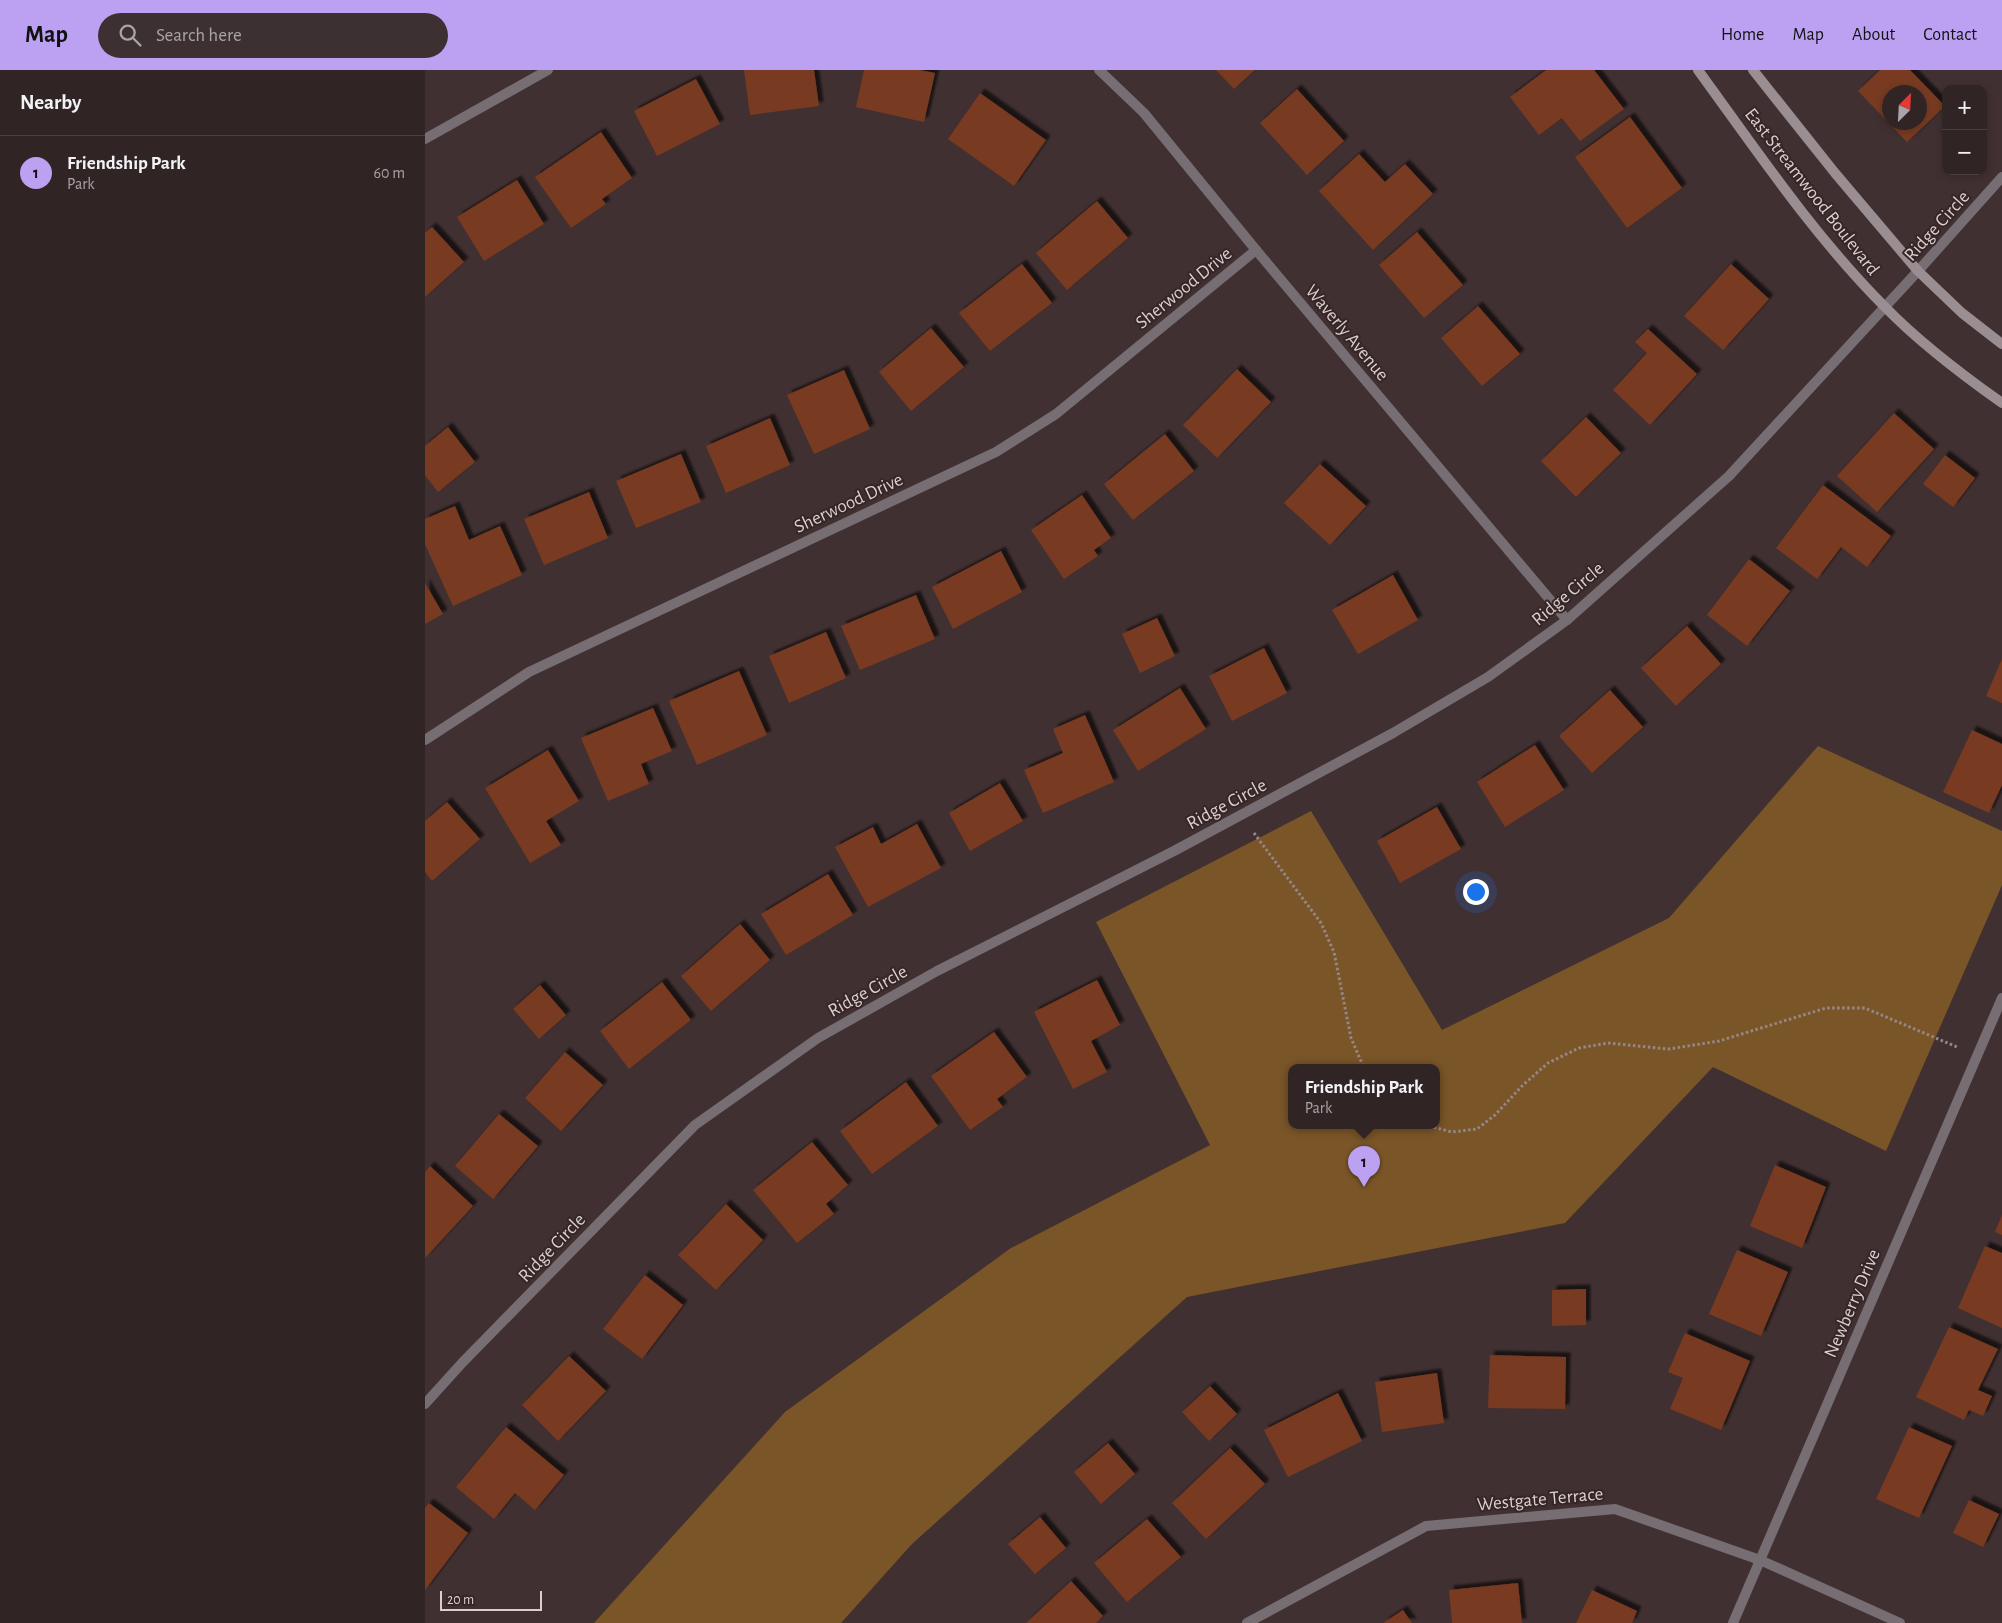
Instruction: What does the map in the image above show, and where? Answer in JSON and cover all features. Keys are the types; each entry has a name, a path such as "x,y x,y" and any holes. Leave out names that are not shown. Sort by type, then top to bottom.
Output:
{"street":[{"path":"425,139 548,70"},
{"name":"Waverly Avenue","path":"1099,70 1144,112 1256,250 1567,620"},
{"name":"East Streamwood Boulevard","path":"1697,70 1823,238 1885,308 1924,344 2002,402"},
{"name":"East Streamwood Boulevard","path":"1753,70 1829,166 1918,271 1962,313 2002,344"},
{"name":"Ridge Circle","path":"425,1404 462,1363 695,1126 818,1038 937,971 1241,815 1393,733 1488,677 1567,620 1729,476 1885,308 2002,177"},
{"name":"Sherwood Drive","path":"425,740 529,672 997,452 1056,414 1256,250"},
{"name":"Newberry Drive","path":"1733,1623 2002,998"},
{"name":"Westgate Terrace","path":"1247,1623 1425,1526 1615,1509 1760,1560 1900,1623"}],"path":[{"path":"1241,815 1321,923 1334,952 1351,1038 1362,1064"},
{"path":"1440,1129 1452,1132 1477,1130 1495,1115 1523,1084 1548,1063 1579,1048 1608,1043 1669,1049 1719,1041 1826,1008 1865,1008 1977,1054"}],"shaded area":[{"path":"1818,746 2002,831 2002,885 1886,1151 1713,1067 1565,1223 1187,1297 912,1544 841,1623 594,1623 785,1412 1011,1248 1210,1145 1096,922 1311,811 1442,1030 1669,918"}],"building":[{"path":"744,70 814,70 819,106 750,115"},
{"path":"864,70 920,70 935,73 924,122 856,107"},
{"path":"1216,70 1255,70 1234,89"},
{"path":"1546,70 1594,70 1624,109 1580,141 1562,118 1539,135 1510,97"},
{"path":"1880,70 1910,70 1925,85 1882,85 1882,116 1858,91"},
{"path":"696,79 720,124 657,156 634,111"},
{"path":"1927,87 1942,103 1942,109 1927,123"},
{"path":"1297,89 1344,141 1307,175 1260,123"},
{"path":"980,93 1046,140 1014,186 948,139"},
{"path":"1630,117 1682,188 1627,228 1575,157"},
{"path":"1895,130 1920,130 1907,142"},
{"path":"601,132 632,178 602,199 606,204 571,228 535,177"},
{"path":"1359,154 1385,182 1405,164 1433,194 1373,250 1319,191"},
{"path":"517,180 544,224 484,261 457,217"},
{"path":"1097,201 1128,238 1067,290 1036,253"},
{"path":"432,227 464,262 425,297 425,233"},
{"path":"1417,232 1463,285 1424,318 1379,265"},
{"path":"1022,264 1052,303 990,351 959,313"},
{"path":"1731,264 1769,299 1723,350 1684,316"},
{"path":"1478,306 1520,354 1482,386 1441,338"},
{"path":"931,328 964,367 911,411 879,372"},
{"path":"1648,329 1697,374 1650,425 1613,390 1647,353 1635,342"},
{"path":"1237,369 1271,402 1217,458 1183,425"},
{"path":"844,370 870,429 814,454 787,395"},
{"path":"1894,413 1934,449 1877,512 1837,476"},
{"path":"1586,417 1621,453 1576,497 1541,461"},
{"path":"770,418 790,465 726,493 706,446"},
{"path":"448,427 475,462 438,492 425,475 425,446"},
{"path":"1165,434 1194,471 1133,520 1104,484"},
{"path":"681,454 701,502 636,528 616,481"},
{"path":"1945,455 1975,478 1953,507 1923,484"},
{"path":"1320,464 1366,506 1330,545 1284,503"},
{"path":"1823,485 1891,536 1867,567 1841,547 1817,579 1776,548"},
{"path":"589,492 608,538 544,565 524,519"},
{"path":"1082,495 1111,538 1094,550 1098,556 1064,579 1031,530"},
{"path":"455,506 469,540 500,526 522,575 453,606 425,544 425,519"},
{"path":"1001,551 1022,592 953,629 932,587"},
{"path":"1749,559 1790,591 1747,646 1707,615"},
{"path":"1393,575 1418,620 1358,654 1332,610"},
{"path":"425,583 443,614 425,624"},
{"path":"916,595 935,639 860,670 841,626"},
{"path":"1157,618 1175,656 1140,673 1122,634"},
{"path":"1687,626 1721,664 1676,706 1641,668"},
{"path":"826,632 846,678 789,703 769,656"},
{"path":"1264,648 1287,693 1232,721 1209,676"},
{"path":"2002,659 2002,703 1986,696"},
{"path":"739,671 767,735 697,765 669,701"},
{"path":"1180,688 1206,729 1138,771 1113,730"},
{"path":"1610,690 1643,727 1592,773 1559,736"},
{"path":"653,708 672,751 641,764 649,784 608,801 581,738"},
{"path":"1085,715 1114,782 1043,813 1024,770 1063,753 1053,729"},
{"path":"1972,730 2002,744 2002,785 1989,813 1943,792"},
{"path":"1535,745 1564,790 1505,827 1477,782"},
{"path":"548,750 579,801 546,821 561,845 530,863 485,788"},
{"path":"1000,783 1023,821 970,851 949,813"},
{"path":"447,802 480,839 432,881 425,872 425,821"},
{"path":"1437,807 1461,849 1400,883 1377,841"},
{"path":"917,824 941,868 868,907 835,847 873,827 881,844"},
{"path":"828,874 853,915 786,955 761,914"},
{"path":"740,924 770,960 711,1011 681,976"},
{"path":"1097,980 1120,1025 1091,1041 1107,1072 1073,1089 1034,1012"},
{"path":"662,982 691,1020 629,1069 600,1031"},
{"path":"540,985 566,1015 539,1039 513,1009"},
{"path":"994,1032 1027,1077 997,1099 1003,1107 970,1130 931,1076"},
{"path":"565,1052 603,1085 561,1131 525,1098"},
{"path":"906,1082 938,1126 872,1174 840,1131"},
{"path":"499,1114 538,1146 493,1199 455,1166"},
{"path":"812,1142 848,1185 826,1204 834,1214 797,1243 753,1190"},
{"path":"1775,1165 1826,1187 1802,1248 1750,1226"},
{"path":"430,1166 473,1206 425,1258 425,1172"},
{"path":"726,1204 763,1240 716,1290 678,1255"},
{"path":"2002,1215 2002,1235 1995,1232"},
{"path":"1985,1246 2002,1253 2002,1328 1958,1308"},
{"path":"1737,1250 1788,1272 1761,1336 1709,1314"},
{"path":"645,1275 683,1305 642,1359 603,1329"},
{"path":"1586,1289 1586,1325 1552,1326 1552,1290"},
{"path":"1949,1327 1998,1349 1978,1390 1992,1396 1983,1416 1969,1410 1964,1420 1916,1397"},
{"path":"1685,1333 1750,1361 1721,1430 1670,1409 1683,1378 1668,1372"},
{"path":"1490,1355 1566,1357 1565,1409 1488,1408"},
{"path":"569,1356 606,1391 558,1441 522,1405"},
{"path":"1437,1373 1444,1423 1382,1432 1375,1382"},
{"path":"1210,1386 1237,1414 1209,1441 1182,1412"},
{"path":"1338,1393 1362,1441 1288,1477 1264,1430"},
{"path":"506,1427 564,1475 535,1510 515,1493 494,1519 456,1487"},
{"path":"1909,1427 1952,1446 1919,1518 1876,1499"},
{"path":"1108,1443 1135,1474 1101,1504 1074,1472"},
{"path":"1230,1448 1265,1484 1206,1539 1172,1503"},
{"path":"1969,1500 1999,1514 1983,1547 1953,1533"},
{"path":"429,1503 468,1533 425,1590 425,1508"},
{"path":"1040,1517 1066,1548 1035,1574 1008,1544"},
{"path":"1147,1519 1181,1557 1127,1602 1094,1563"},
{"path":"1071,1581 1103,1616 1096,1623 1026,1623"},
{"path":"1518,1583 1522,1623 1452,1623 1449,1590"},
{"path":"1592,1590 1637,1611 1632,1623 1576,1623"},
{"path":"1403,1610 1412,1623 1383,1623"}],"place":[{"name":"Friendship Park","path":"1364,1187"}]}
